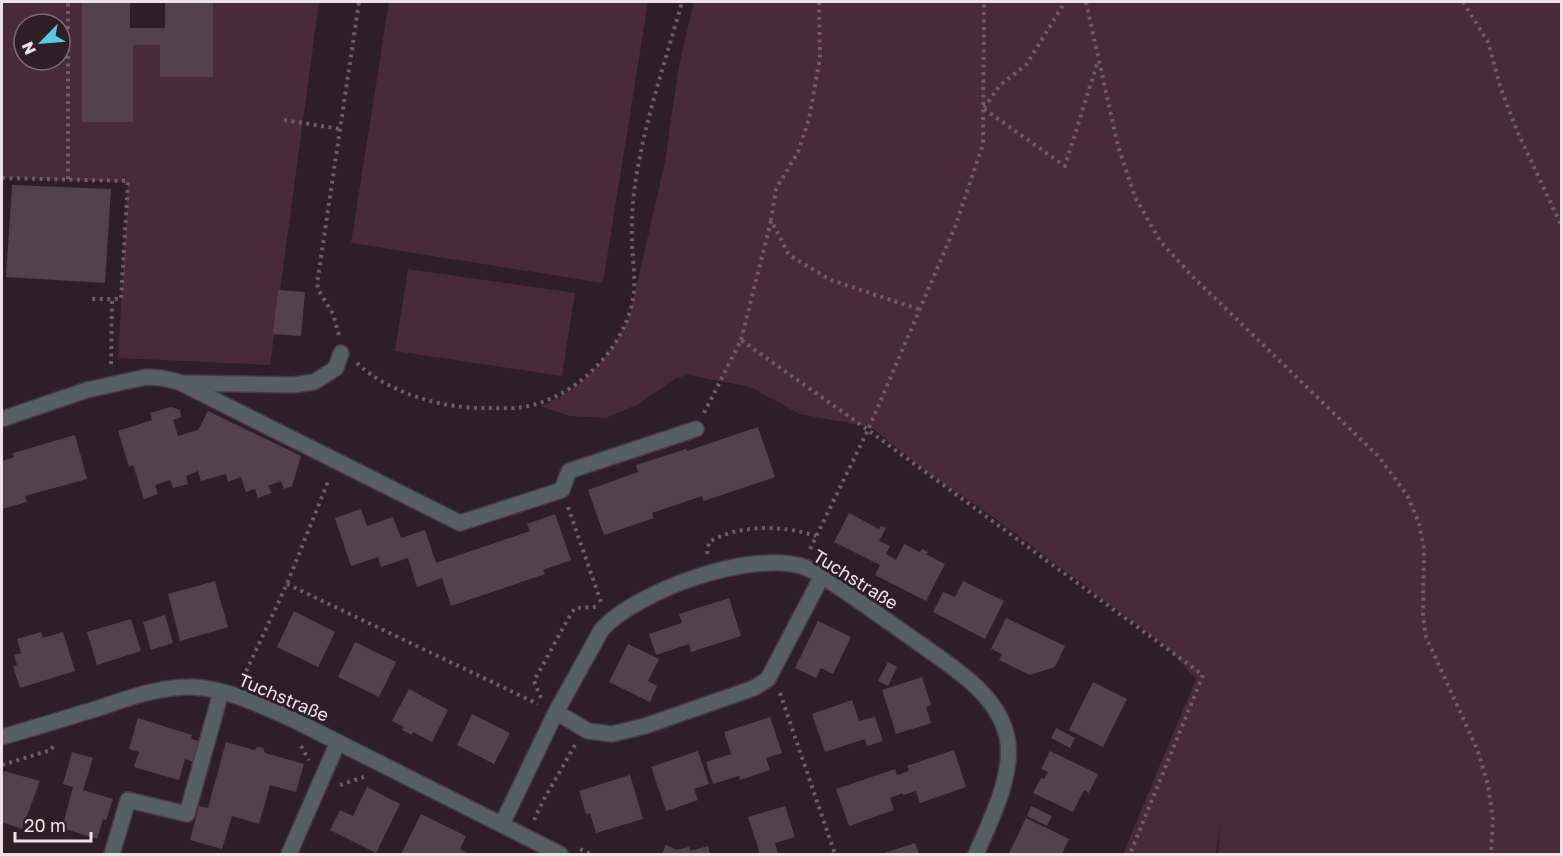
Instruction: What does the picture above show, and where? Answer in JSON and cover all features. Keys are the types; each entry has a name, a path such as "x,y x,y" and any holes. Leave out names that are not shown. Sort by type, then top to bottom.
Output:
{"street":[{"path":"2,419 87,390 146,377 179,382 293,385 314,382 336,368 341,353"},
{"path":"179,382 460,523 561,490 569,471 696,429"},
{"name":"Tuchstraße","path":"502,824 561,715 602,629 608,622 626,608 657,593 704,576 739,566 775,563 802,566 864,603 958,671 978,688 996,710 1007,734 1009,758 997,802 976,855"},
{"path":"561,715 588,731 612,734 645,726 754,688 768,679 822,576"},
{"name":"Tuchstraße","path":"2,737 119,701 165,690 192,687 228,693 285,716 502,824 565,850"},
{"path":"112,855 128,800 186,814 228,693"},
{"path":"289,855 338,742"}],"path":[{"path":"68,2 68,179"},
{"path":"359,2 317,284 319,291 333,314 341,353 353,359 382,382 405,393 458,406 477,408 523,407 554,397 572,387 593,369 620,333 632,300 634,287 632,219 638,166 651,104 682,2"},
{"path":"696,429 741,340 771,220 776,189 798,152 809,119 820,58 819,2"},
{"path":"807,555 868,430 955,227 983,144 984,2"},
{"path":"984,109 999,85 1026,65 1065,2"},
{"path":"1086,2 1118,146 1132,187 1160,241 1192,276 1379,457 1407,495 1419,523 1424,549 1423,616 1426,637 1478,751 1485,773 1493,819 1491,855"},
{"path":"1463,2 1488,42 1501,89 1518,133 1562,226"},
{"path":"984,109 1065,166 1098,62"},
{"path":"284,120 340,129"},
{"path":"2,178 128,182 121,299 90,299"},
{"path":"771,220 789,255 831,280 918,309"},
{"path":"741,340 1203,675 1130,855"},
{"path":"228,693 287,584 336,461"},
{"path":"570,514 608,622"},
{"path":"793,530 816,536"},
{"path":"287,584 543,706 534,681 569,617 575,608 602,605"},
{"path":"772,669 835,855"},
{"path":"536,825 534,819 537,811 575,744 577,736 561,715"},
{"path":"334,793 340,785 369,776"},
{"path":"565,850 590,855"}],"shaded area":[{"path":"2,2 82,2 83,122 133,122 133,45 160,45 160,77 213,2 319,2 270,365 118,358 128,182 2,178"},
{"path":"389,2 648,2 603,283 351,243"},
{"path":"694,2 1561,2 1561,854 1218,854 1221,820 1216,854 1123,854 1196,679 1168,648 989,514 931,475 870,427 800,414 750,387 688,375 676,378 636,405 606,418 570,416 540,406 569,391 594,370 614,344 630,315 665,162 679,65"},
{"path":"408,269 575,293 562,376 395,351"}],"building":[{"path":"82,2 130,2 130,28 165,28 165,2 213,2 213,77 160,77 160,45 133,45 133,122 82,122"},
{"path":"12,185 111,189 105,283 6,277"},
{"path":"278,290 305,292 301,336 273,334"},
{"path":"171,407 180,410 181,417 173,420 178,436 198,430 208,411 301,456 292,486 284,489 281,481 268,486 272,493 258,498 255,489 246,492 241,477 228,482 226,474 201,481 198,471 186,476 188,484 173,488 170,480 155,485 158,494 144,499 133,465 129,467 118,431 152,420 150,413"},
{"path":"758,427 775,477 704,501 702,496 652,513 654,518 604,535 588,490 638,472 636,465"},
{"path":"75,435 87,479 25,496 27,502 2,509 2,461 14,457 13,453"},
{"path":"361,509 367,526 393,517 401,538 425,530 436,563 530,531 527,524 555,514 571,560 543,570 545,574 451,606 442,578 417,587 408,558 381,567 378,557 351,566 335,518"},
{"path":"849,513 879,529 881,526 886,528 879,541 890,546 886,554 896,560 904,544 920,552 922,549 928,552 926,554 945,564 926,601 875,575 880,565 834,542"},
{"path":"215,581 228,627 180,641 168,594"},
{"path":"963,581 1004,601 985,639 933,612 943,592 955,597"},
{"path":"729,598 741,636 691,652 689,644 656,655 649,634 682,623 679,614"},
{"path":"294,611 335,632 318,667 277,647"},
{"path":"165,615 173,643 151,650 143,622"},
{"path":"1006,618 1065,646 1055,667 1030,675 999,660 1002,654 991,649"},
{"path":"131,619 141,651 97,665 87,632"},
{"path":"818,621 851,637 833,674 821,668 816,678 795,668"},
{"path":"41,632 43,638 63,632 75,671 20,688 13,666 17,665 14,655 21,653 17,639"},
{"path":"355,642 396,662 379,697 338,677"},
{"path":"628,644 659,659 648,681 657,686 650,702 609,682"},
{"path":"888,662 897,667 888,686 878,681"},
{"path":"922,677 931,705 926,707 931,723 896,734 882,690"},
{"path":"1093,682 1127,699 1103,747 1069,730"},
{"path":"409,689 448,710 432,742 413,732 412,735 402,730 404,727 392,721"},
{"path":"852,700 859,721 875,717 883,741 867,746 865,739 825,752 812,714"},
{"path":"472,714 510,733 494,764 457,745"},
{"path":"770,717 782,753 766,758 770,770 740,780 739,776 713,784 706,762 731,754 724,732"},
{"path":"138,718 192,735 191,739 202,742 196,763 185,759 179,780 134,767 139,752 129,749"},
{"path":"1056,728 1075,738 1070,748 1051,738"},
{"path":"226,742 254,750 258,747 263,748 265,753 304,764 296,792 270,785 259,824 232,816 222,849 190,840 199,806 208,808"},
{"path":"954,750 966,787 920,803 916,791 903,795 903,793 890,798 894,810 849,826 836,789 895,769 897,775 909,771 907,766"},
{"path":"698,751 709,784 694,789 698,800 666,811 651,767"},
{"path":"1050,751 1098,774 1089,793 1084,790 1073,812 1033,793 1041,778 1044,779 1048,772 1041,769"},
{"path":"72,752 93,758 83,790 113,799 106,820 103,819 97,839 62,828 73,787 63,784"},
{"path":"4,771 40,781 22,829 2,822"},
{"path":"630,775 643,819 596,833 590,813 586,814 579,791"},
{"path":"367,787 400,804 376,853 330,830 340,810 353,816"},
{"path":"785,806 795,837 775,843 778,854 760,854 748,817"},
{"path":"1031,806 1052,816 1047,826 1027,816"},
{"path":"421,814 466,836 460,849 470,854 401,854"},
{"path":"1026,818 1069,839 1062,854 1009,853"},
{"path":"915,843 919,854 881,854"},
{"path":"666,845 677,850 689,847 691,851 708,846 710,854 662,854"}]}
